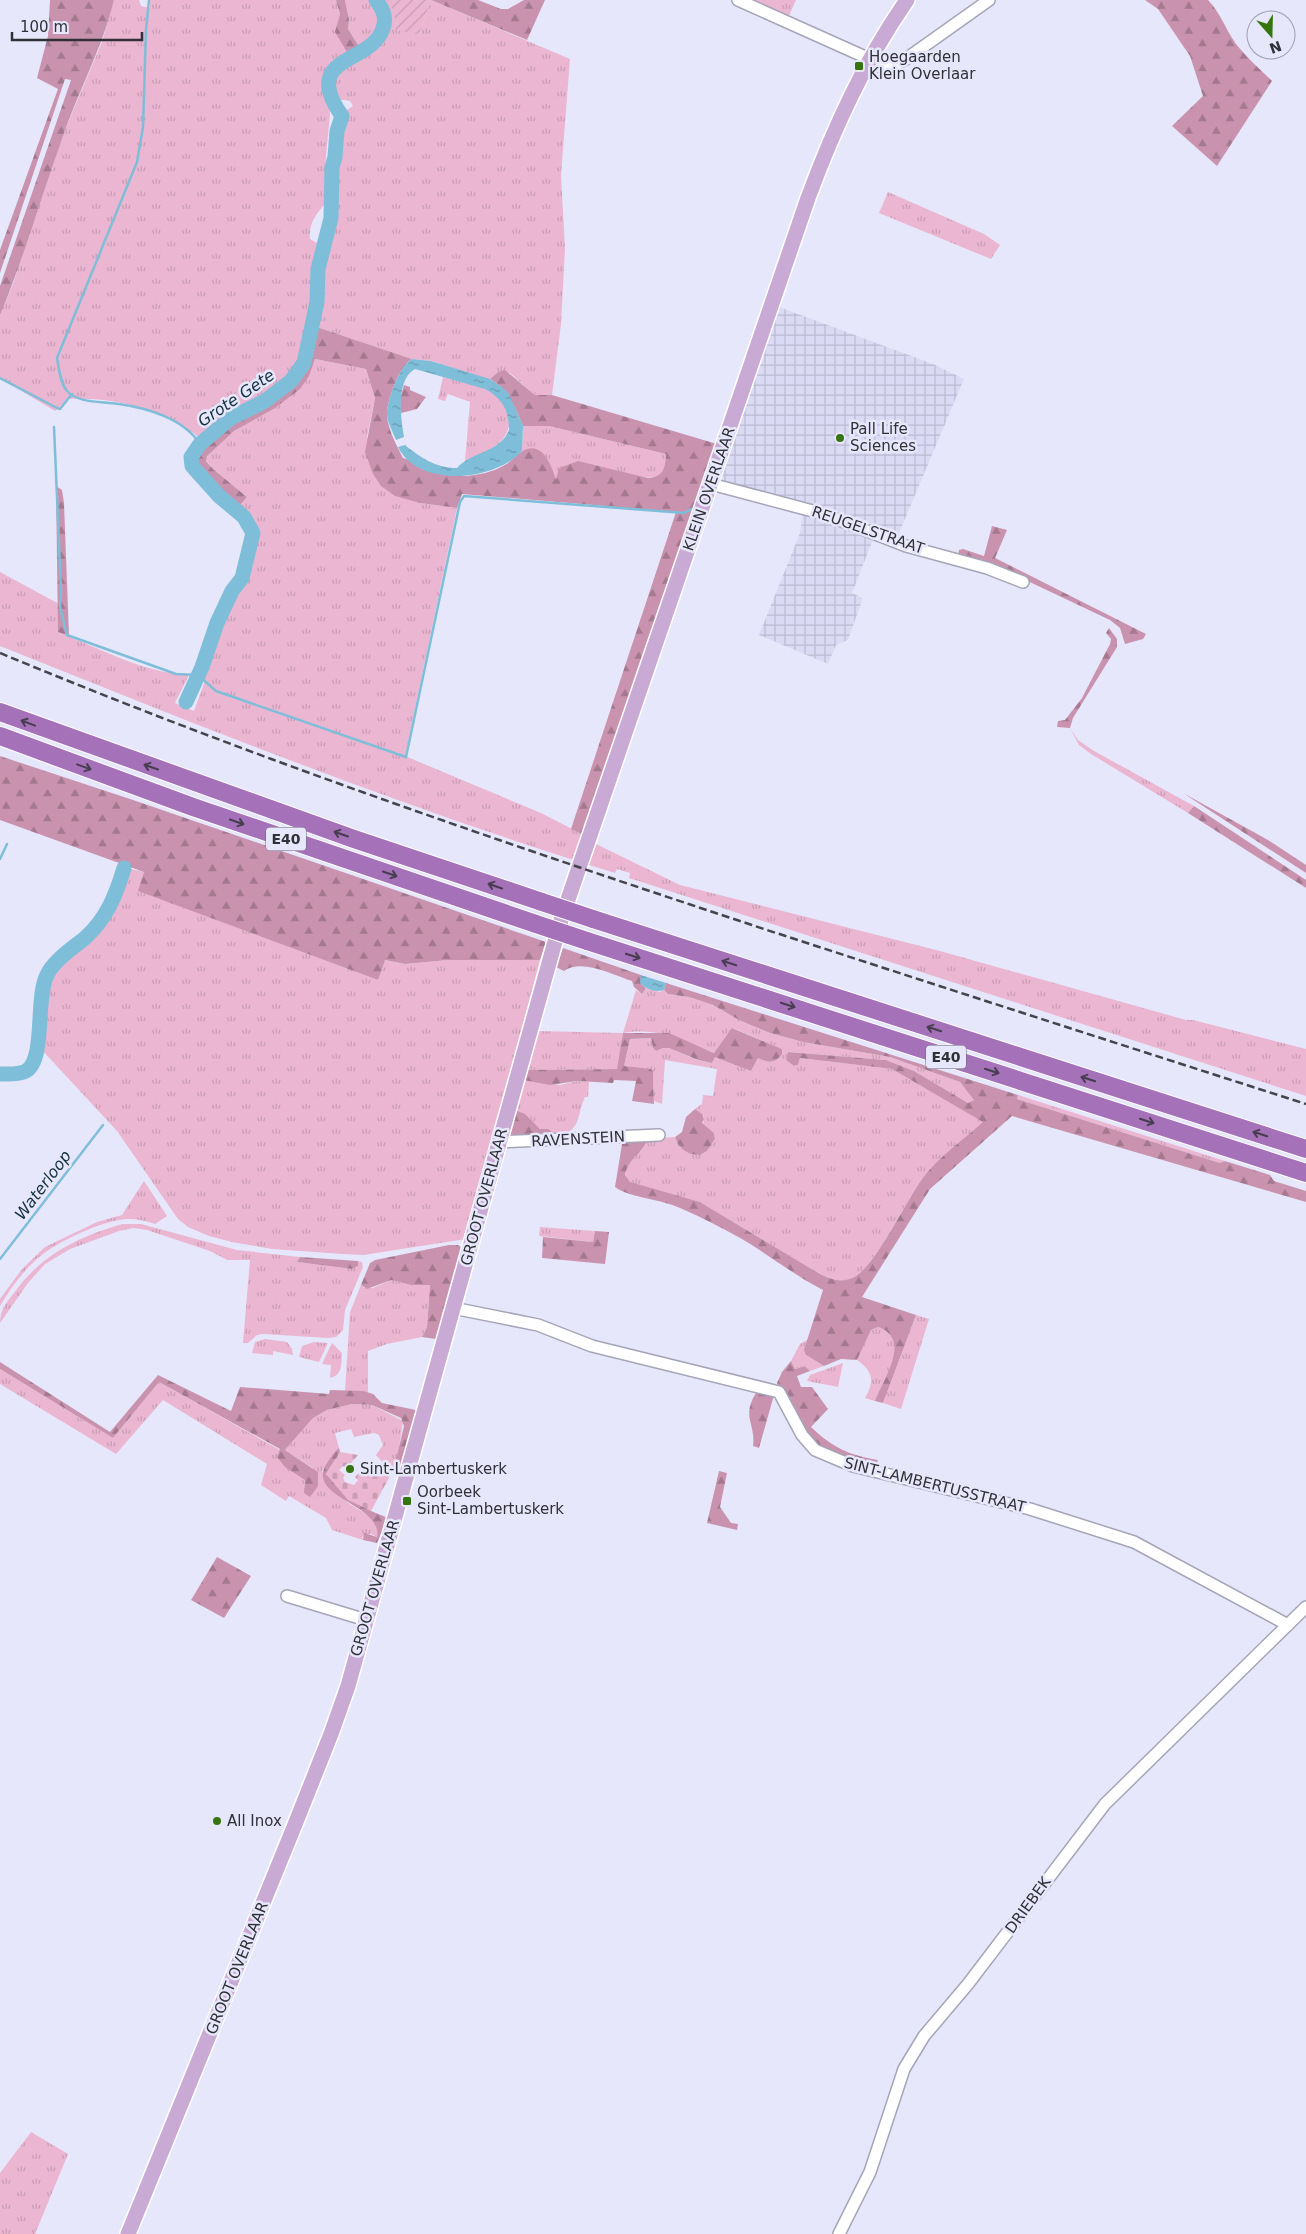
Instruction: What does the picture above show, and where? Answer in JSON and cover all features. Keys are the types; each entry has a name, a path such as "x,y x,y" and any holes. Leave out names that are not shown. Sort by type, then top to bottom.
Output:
{"highway":[{"name":"E40","path":"0,712 354,839 542,902 1306,1149"},
{"name":"E40","path":"0,736 193,807 586,941 1306,1172"}],"main road":[{"name":"KLEIN OVERLAAR","path":"561,920 820,166 838,120 868,63 907,0"},
{"name":"GROOT OVERLAAR","path":"128,2234 331,1734 366,1620 561,920"}],"street":[{"path":"738,0 862,56 868,63 880,68 892,68 989,0"},
{"name":"REUGELSTRAAT","path":"711,484 824,514 906,546 987,568 1023,582"},
{"name":"RAVENSTEIN","path":"498,1142 658,1134"},
{"name":"SINT-LAMBERTUSSTRAAT","path":"453,1308 538,1325 569,1339 592,1346 779,1392 802,1435 815,1450 853,1466 1030,1509 1134,1542 1288,1625"},
{"path":"287,1596 366,1620"},
{"name":"DRIEBEK","path":"839,2234 870,2172 904,2069 924,2036 968,1984 1105,1804 1306,1607"}],"shaded area":[{"path":"779,307 933,364 964,379 896,540 724,481 721,474"},
{"path":"803,512 874,537 852,593 863,598 848,640 836,645 828,664 759,635 800,533"}],"green space":[{"path":"50,0 114,0 103,36 68,122 17,272 0,315 0,286 71,80 65,79 0,273 0,250 58,89 37,78 48,36"},
{"path":"114,0 139,0 141,6 150,8 150,0 336,0 340,14 336,32 348,54 333,60 326,72 330,114 325,167 328,201 317,213 310,233 310,239 317,243 308,324 296,366 269,391 225,418 200,438 170,419 154,412 121,403 104,400 68,399 55,411 0,378 0,315 13,284 62,137 102,42"},
{"path":"336,0 345,0 349,19 348,29 360,48 348,54 335,32 340,14"},
{"path":"345,0 372,0 380,14 381,21 378,32 360,48 348,29 349,19"},
{"path":"381,0 387,0 419,35 431,0 570,59 561,175 565,249 561,324 552,395 535,395 510,373 498,372 490,379 486,379 432,361 412,359 317,327 323,264 337,213 335,170 339,157 339,137 347,110 353,106 350,101 337,99 335,81 338,70 376,46 386,32 388,19 386,8"},
{"path":"387,0 431,0 419,35 396,30 394,11"},
{"path":"431,0 478,0 501,9 508,9 524,0 545,0 527,40"},
{"path":"746,0 796,0 788,18"},
{"path":"1145,0 1208,0 1236,44 1246,55 1246,60 1251,60 1272,81 1217,166 1172,126 1203,96 1190,56 1158,9"},
{"path":"888,192 984,234 1000,245 991,259 879,213"},
{"path":"308,324 412,359 403,368 392,392 387,414 389,425 403,458 444,471 466,476 485,473 506,465 521,452 535,448 549,461 556,480 559,468 578,461 648,478 657,476 663,471 666,454 549,426 523,426 514,406 502,388 490,379 498,372 505,370 535,395 552,395 717,444 582,834 571,829 676,512 462,494 457,508 420,503 395,496 381,486 373,474 365,452 375,398 366,369 315,359 309,376 300,389 275,408 234,431 207,456 206,461 213,469 247,497 241,504 241,508 235,505 218,491 199,468 196,463 198,455 190,450 192,445 224,418 269,391 296,366"},
{"path":"315,359 366,369 375,398 367,437 420,503 457,508 405,756 541,813 582,834 574,860 357,785 213,731 0,646 0,572 59,604 58,632 140,665 173,674 189,675 175,703 194,711 204,684 205,670 223,617 246,579 251,564 255,531 249,515 241,508 241,504 247,497 213,469 206,460 207,456 228,435 282,401 302,383"},
{"path":"443,377 487,389 502,402 508,414 509,423 503,439 490,450 465,461 470,402 448,394 445,401 438,399"},
{"path":"404,385 410,387 410,390 426,397 417,409 401,413 400,399"},
{"path":"523,426 549,426 666,454 664,471 657,477 556,482 549,463 541,454 529,450 522,451"},
{"path":"56,486 62,490 64,503 69,636 58,632"},
{"path":"992,526 1007,530 995,558 1146,634 1143,639 1125,644 1120,628 1110,620 996,566 958,556 959,550 963,549 984,556"},
{"path":"1109,628 1117,639 1117,647 1073,718 1070,728 1057,727 1058,721 1065,720 1082,698 1110,644 1111,639 1106,633"},
{"path":"1070,728 1078,740 1094,751 1194,806 1188,813 1091,754 1079,745"},
{"path":"0,756 546,942 540,960 448,960 405,964 385,960 378,980 138,891 144,872 0,820"},
{"path":"1183,793 1268,840 1306,865 1306,873"},
{"path":"1194,806 1306,880 1306,888 1188,813"},
{"path":"594,843 680,885 940,951 1186,1020 1193,1020 1306,1049 1306,1096 629,878 630,873 617,869 615,873 586,864"},
{"path":"131,869 144,872 139,891 378,980 384,960 405,964 448,960 540,960 466,1239 363,1255 343,1254 272,1249 232,1242 209,1236 188,1227 178,1219 117,1131 42,1050 46,992 52,976 105,925 116,908"},
{"path":"563,948 641,975 641,984 646,988 642,994 634,987 632,981 598,969 580,966 571,967 564,971 556,967"},
{"path":"666,983 1018,1095 1017,1099 1220,1163 1225,1161 1270,1175 1274,1181 1306,1191 1306,1202 1012,1116 930,1189 862,1297 916,1315 883,1403 875,1401 893,1360 893,1340 888,1333 878,1327 871,1330 857,1360 841,1359 824,1366 806,1355 804,1350 823,1290 742,1239 704,1219 672,1205 629,1194 615,1187 623,1138 648,1139 627,1169 625,1175 630,1182 700,1202 820,1274 832,1279 843,1280 852,1278 860,1273 870,1262 928,1171 983,1122 892,1069 800,1058 798,1065 794,1066 786,1060 788,1052 886,1060 914,1071 968,1103 974,1100 960,1082 890,1057 803,1042 770,1033 739,1020 713,1005 689,997 668,994 664,990"},
{"path":"646,988 660,992 664,990 668,994 689,997 713,1005 739,1020 770,1033 803,1042 890,1057 960,1082 975,1100 968,1103 914,1071 886,1060 788,1052 786,1060 794,1066 798,1065 800,1058 892,1069 984,1122 928,1171 879,1249 860,1273 852,1278 836,1280 820,1274 700,1202 630,1183 626,1179 627,1167 648,1139 675,1137 681,1148 687,1152 700,1155 707,1151 715,1139 714,1133 703,1125 704,1117 695,1109 702,1104 703,1095 713,1096 717,1069 665,1060 662,1104 654,1101 653,1071 624,1066 630,1039 652,1038 653,1048 656,1051 669,1048 697,1060 712,1063 715,1056 751,1071 758,1058 768,1062 777,1060 782,1054 782,1049 733,1028 715,1053 681,1039 659,1033 623,1033 636,990 642,994"},
{"path":"732,1028 782,1049 782,1054 777,1060 771,1062 758,1058 751,1071 715,1057 712,1063 698,1060 669,1048 656,1051 653,1048 651,1038 630,1039 624,1066 651,1069 653,1071 654,1104 632,1101 636,1081 614,1080 613,1083 577,1081 550,1085 523,1080 526,1070 617,1069 623,1033 669,1033 714,1053"},
{"path":"536,1031 623,1033 618,1069 526,1070"},
{"path":"523,1080 560,1085 577,1081 589,1082 588,1097 585,1097 577,1122 571,1130 557,1136 541,1129 515,1110"},
{"path":"1018,1095 1225,1161 1220,1163 1017,1099"},
{"path":"695,1109 702,1114 704,1119 702,1123 714,1133 715,1139 707,1151 700,1155 691,1154 684,1150 675,1137 682,1132 686,1117"},
{"path":"515,1110 525,1114 540,1129 548,1129 557,1136 507,1140"},
{"path":"144,1181 167,1216 155,1224 136,1219 107,1223 81,1232 56,1245 32,1263 17,1280 0,1306 0,1299 22,1269 45,1247 97,1222 122,1215"},
{"path":"123,1224 141,1224 237,1250 300,1257 297,1262 352,1269 358,1266 358,1261 362,1262 363,1267 345,1310 343,1330 336,1337 328,1338 263,1334 257,1335 248,1343 243,1343 250,1260 227,1260 210,1251 147,1230 133,1228 119,1231 70,1249 45,1264 28,1283 0,1323 2,1310 8,1300 36,1268 76,1241"},
{"path":"540,1227 595,1231 593,1242 539,1236"},
{"path":"595,1231 609,1232 605,1264 542,1258 543,1237 593,1242"},
{"path":"449,1245 458,1245 463,1249 436,1339 422,1337 427,1327 430,1285 411,1285 391,1280 367,1289 361,1285 370,1263 375,1260"},
{"path":"300,1257 358,1261 358,1266 352,1269 297,1262"},
{"path":"391,1280 411,1285 430,1285 427,1327 422,1337 387,1344 368,1351 368,1393 345,1391 350,1312 361,1285 364,1288 373,1288"},
{"path":"916,1315 929,1319 901,1409 883,1403"},
{"path":"878,1327 888,1333 893,1340 895,1350 889,1371 875,1401 865,1398 870,1387 871,1377 866,1368 857,1360 871,1330"},
{"path":"265,1339 287,1342 292,1349 293,1355 273,1351 273,1355 252,1353 255,1342"},
{"path":"807,1340 806,1355 824,1366 810,1371 805,1366 795,1369 791,1361 800,1344"},
{"path":"314,1342 328,1343 319,1362 299,1357 302,1346"},
{"path":"332,1343 342,1353 339,1372 330,1378 331,1365 322,1364"},
{"path":"791,1361 795,1369 805,1366 810,1371 797,1376 801,1387 812,1387 828,1409 811,1427 842,1450 878,1460 876,1465 883,1467 882,1470 842,1459 810,1443 777,1383 782,1372"},
{"path":"0,1362 110,1432 158,1375 231,1411 240,1387 329,1394 330,1390 363,1391 373,1394 382,1403 416,1410 401,1470 395,1464 404,1426 401,1418 372,1405 352,1404 327,1410 313,1418 285,1450 318,1472 318,1486 310,1497 304,1493 305,1480 285,1467 277,1457 280,1449 159,1382 113,1438 0,1369"},
{"path":"843,1363 838,1387 807,1381 810,1375"},
{"path":"0,1369 113,1438 159,1382 280,1450 305,1480 304,1489 313,1468 285,1450 313,1418 327,1410 352,1404 372,1405 403,1421 396,1467 384,1464 376,1455 383,1445 379,1435 374,1433 354,1437 351,1429 335,1433 339,1448 322,1471 344,1499 371,1519 377,1530 377,1537 371,1534 362,1537 363,1540 332,1530 326,1518 289,1496 286,1501 261,1485 267,1464 163,1400 116,1454 0,1384"},
{"path":"761,1392 774,1395 759,1448 753,1446 753,1432 749,1415 756,1393"},
{"path":"339,1448 340,1452 326,1474 371,1511 388,1518 377,1543 363,1540 364,1533 377,1537 376,1526 368,1516 334,1493 326,1485 323,1475 327,1463"},
{"path":"340,1452 358,1455 347,1468 343,1466 339,1470 345,1475 343,1478 345,1482 354,1485 358,1480 355,1477 367,1464 366,1460 390,1476 371,1511 348,1500 326,1474"},
{"path":"719,1471 727,1473 720,1507 731,1523 738,1524 737,1530 707,1523"},
{"path":"217,1557 251,1576 224,1618 191,1600"},
{"path":"31,2132 68,2154 35,2234 0,2234 0,2173"}],"water":[{"path":"412,359 431,361 490,379 502,387 509,394 523,426 522,451 494,469 476,474 457,476 439,474 422,469 408,460 398,447 405,445 429,461 449,468 457,468 470,458 493,448 505,438 509,430 508,416 496,396 485,389 415,369 404,382 401,410 404,437 396,440 388,420 388,408 399,375"},
{"path":"641,975 666,983 664,990 654,991 645,987 640,983"}],"waterway":[{"path":"149,0 146,30 143,127 137,162 57,358 63,384 72,395 85,400 142,408 164,416 185,428 200,444"},
{"name":"Grote Gete","path":"186,702 202,667 217,623 232,591 242,578 253,533 244,517 219,496 192,466 191,457 200,444 231,418 265,401 291,381 304,363 317,302 318,269 331,218 332,167 335,157 337,131 342,116 331,96 329,81 334,70 343,62 367,48 378,38 384,25 384,15 376,0"},
{"path":"0,378 60,409 72,394"},
{"path":"54,427 61,591 60,607 67,635 176,674 198,675 216,691 406,757 460,502 464,496 684,513 692,509"},
{"path":"0,859 7,844"},
{"name":"Grote Gete","path":"0,1074 23,1072 32,1064 36,1054 41,998 47,975 59,959 85,938 105,914 118,888 124,868"},
{"name":"Waterloop","path":"0,1259 103,1125"}],"railway":[{"path":"0,653 284,764 475,832 764,929 1306,1104"}],"place":[{"name":"Hoegaarden Klein Overlaar","path":"859,66"},
{"name":"Pall Life Sciences","path":"840,438"},
{"name":"Sint-Lambertuskerk","path":"350,1469"},
{"name":"Oorbeek Sint-Lambertuskerk","path":"407,1501"},
{"name":"All Inox","path":"217,1821"}]}
